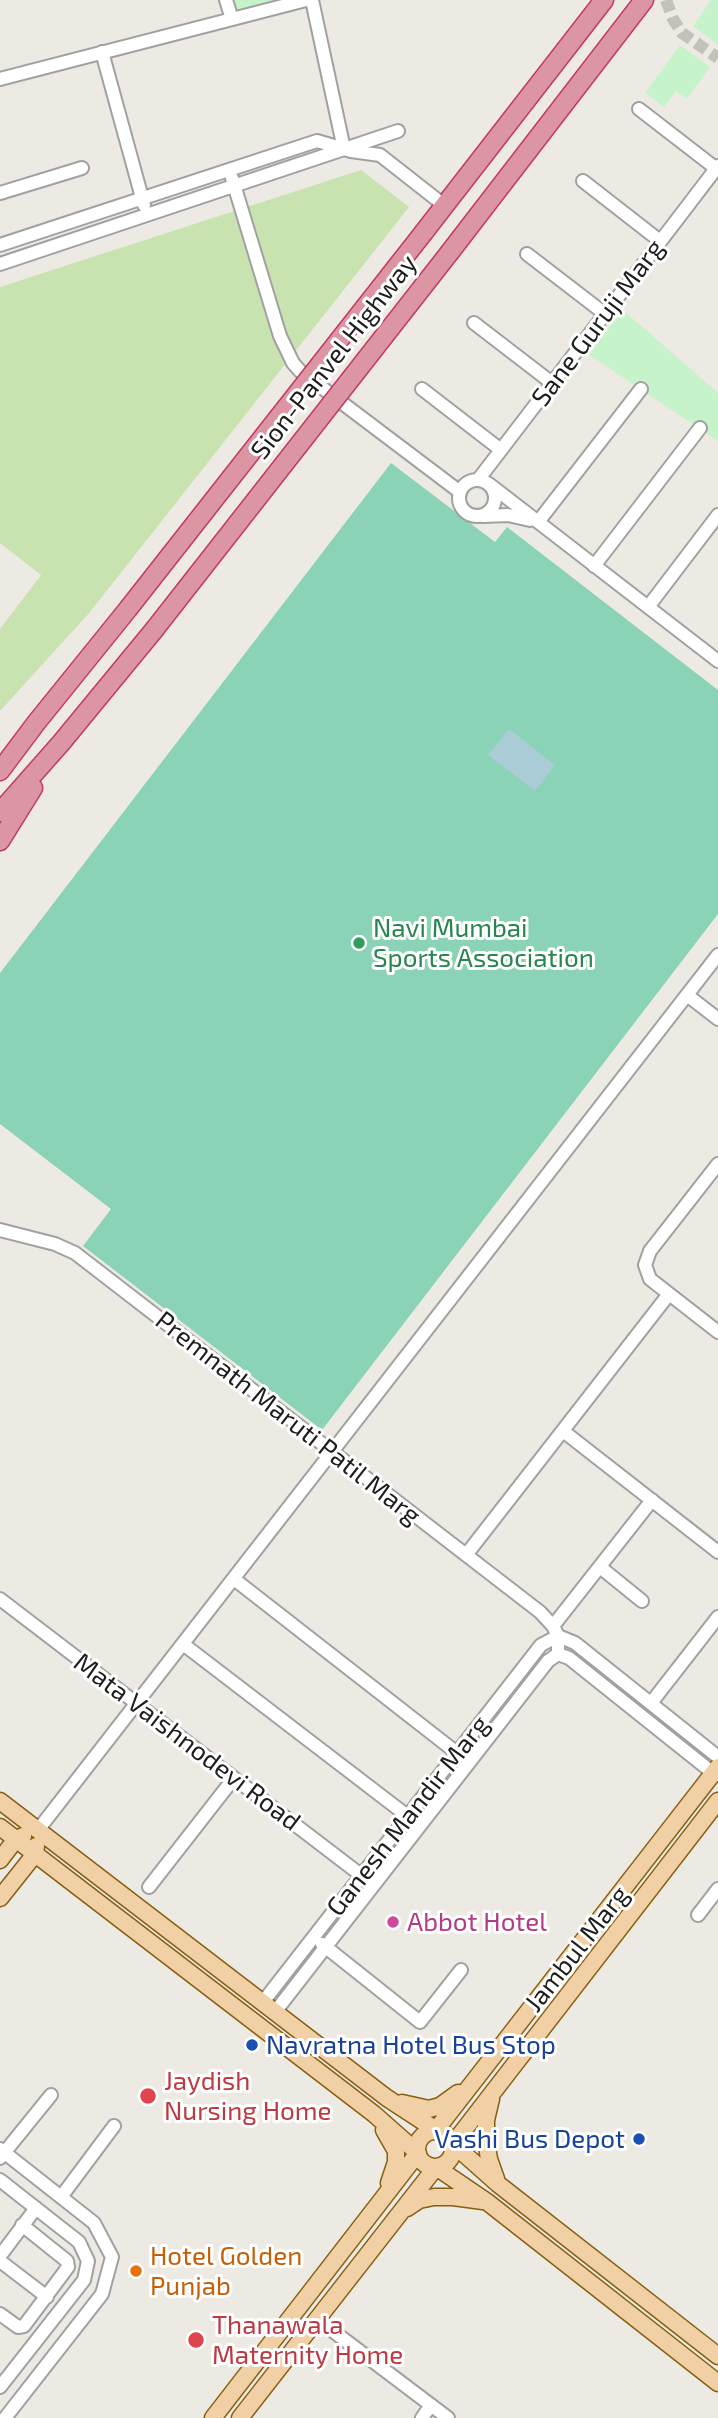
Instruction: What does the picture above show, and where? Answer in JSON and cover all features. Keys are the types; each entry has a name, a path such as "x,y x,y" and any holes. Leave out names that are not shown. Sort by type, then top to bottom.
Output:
{"highway":[{"name":"Sion-Panvel Highway","path":"61,743 450,252 644,0"},
{"name":"Sion-Panvel Highway","path":"36,723 424,232 598,3"},
{"path":"0,757 36,723"},
{"path":"0,771 36,723"},
{"path":"0,812 61,743"},
{"path":"0,841 61,743"}],"main road":[{"name":"Jambul Marg","path":"436,2130 716,1772"},
{"path":"0,1801 387,2098 436,2130 447,2134 453,2144 498,2184 718,2356"},
{"name":"Jambul Marg","path":"453,2144 718,1801"},
{"path":"0,1827 374,2114 418,2153 424,2163 436,2167 486,2202 718,2383"},
{"path":"0,1860 16,1839 38,1830"},
{"path":"0,1898 35,1854 38,1830"},
{"path":"387,2098 416,2108 429,2109 450,2100 475,2080"},
{"path":"493,2093 486,2120 486,2140 488,2159 498,2184"},
{"path":"374,2114 396,2151 396,2162 384,2195"},
{"path":"212,2418 418,2153 421,2137 436,2130"},
{"path":"240,2418 436,2167 450,2160 453,2144"},
{"path":"403,2210 419,2200 434,2197 486,2202"}],"street":[{"path":"226,0 232,19"},
{"path":"0,79 306,0"},
{"path":"312,0 344,149"},
{"path":"102,52 147,215"},
{"path":"639,109 717,168"},
{"path":"0,264 398,131"},
{"path":"0,245 312,141 374,153 386,158 444,206"},
{"path":"0,193 82,168"},
{"path":"229,168 280,337 293,363 460,492"},
{"name":"Sane Guruji Marg","path":"484,482 501,450 717,168"},
{"path":"583,181 660,242"},
{"path":"527,254 605,314"},
{"path":"474,323 552,383"},
{"path":"422,389 501,450"},
{"path":"538,522 641,389"},
{"path":"594,565 699,428"},
{"path":"538,522 508,515 477,516 466,513 459,503 460,492 467,482 484,482 538,522 718,661"},
{"path":"477,516 489,512 495,501 495,495 484,482"},
{"path":"648,607 718,515"},
{"path":"38,1830 718,955"},
{"path":"687,995 718,1019"},
{"path":"718,1164 650,1251 645,1265 650,1279 718,1332"},
{"name":"Premnath Maruti Patil Marg","path":"0,1230 55,1244 75,1253 540,1612 556,1631 575,1643 718,1757"},
{"path":"466,1555 669,1294"},
{"path":"563,1431 718,1552"},
{"name":"Ganesh Mandir Marg","path":"269,2007 313,1937 541,1645 556,1631 600,1567 652,1500"},
{"path":"600,1567 642,1601"},
{"path":"234,1579 457,1753"},
{"name":"Mata Vaishnodevi Road","path":"0,1599 374,1885"},
{"path":"651,1703 718,1617"},
{"path":"556,1631 558,1654 569,1658 716,1772"},
{"path":"183,1644 420,1826"},
{"name":"Ganesh Mandir Marg","path":"269,2007 326,1947 548,1661 558,1654"},
{"path":"446,1766 458,1776"},
{"path":"149,1887 234,1777"},
{"path":"698,1914 718,1889"},
{"path":"313,1937 420,2022 461,1970"},
{"path":"5,2418 102,2294 112,2257 94,2223 1,2153 51,2095"},
{"path":"61,2197 114,2126"},
{"path":"0,2180 79,2242 88,2261 84,2280 0,2387"},
{"path":"36,2208 0,2258 47,2297"},
{"path":"0,2314 21,2328 67,2271 67,2261 22,2225"},
{"path":"88,2261 112,2257"},
{"path":"317,2319 448,2418"},
{"path":"422,2418 431,2405"}],"green space":[{"path":"232,0 284,0 236,12"},
{"path":"711,0 718,0 718,45 693,26"},
{"path":"680,45 710,67 687,99 676,91 664,107 645,93"},
{"path":"361,170 409,207 90,612 0,711 0,629 41,575 0,543 0,287"},
{"path":"623,310 718,393 718,441 588,354"},
{"name":"Navi Mumbai Sports Association","path":"391,463 495,542 507,527 718,690 718,914 322,1430 83,1246 111,1209 0,1124 0,973"}],"water":[{"path":"509,729 555,765 535,791 488,755"}],"tunnel":[{"path":"666,0 682,33 718,58"}],"place":[{"name":"Navi Mumbai Sports Association","path":"359,943"},
{"name":"Abbot Hotel","path":"393,1922"},
{"name":"Navratna Hotel Bus Stop","path":"252,2045"},
{"name":"Jaydish Nursing Home","path":"148,2096"},
{"name":"Vashi Bus Depot","path":"639,2139"},
{"name":"Hotel Golden Punjab","path":"136,2271"},
{"name":"Thanawala Maternity Home","path":"196,2340"}]}
